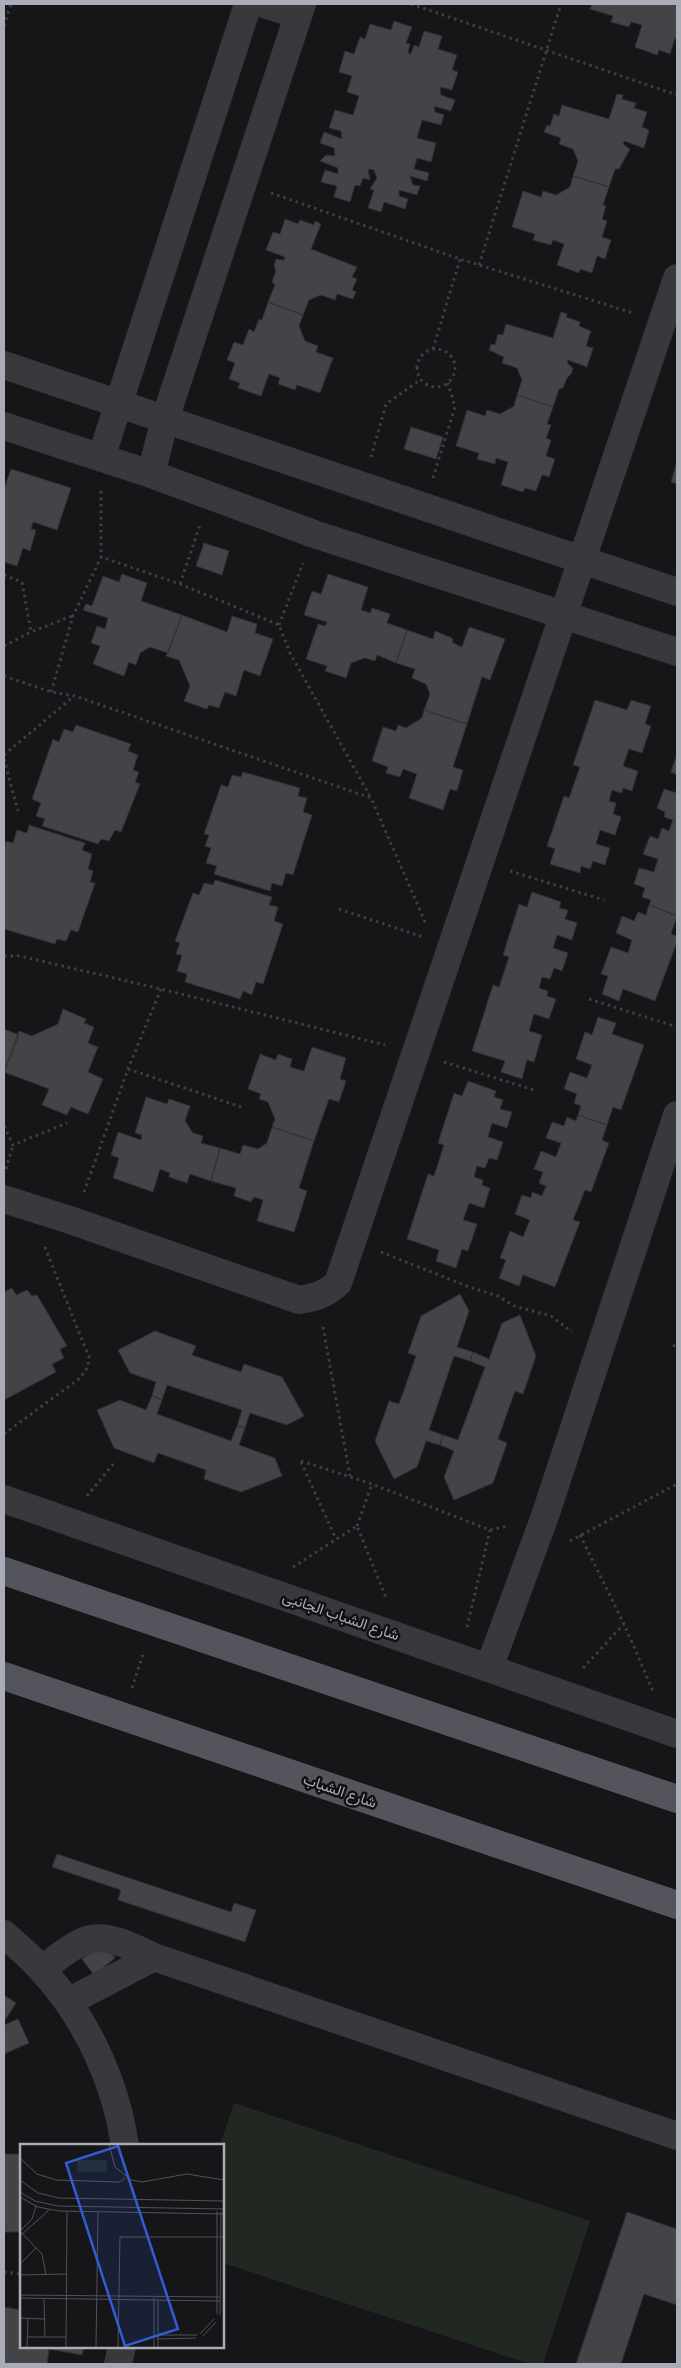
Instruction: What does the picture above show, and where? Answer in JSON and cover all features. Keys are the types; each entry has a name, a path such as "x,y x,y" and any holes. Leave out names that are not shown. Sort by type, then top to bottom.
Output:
{"main road":[{"path":"4,1571 677,1799"},
{"name":"شارع الشباب","path":"4,1676 677,1905"}],"street":[{"path":"101,458 248,4"},
{"path":"151,474 165,419 300,9 264,4"},
{"path":"4,1199 300,1300 318,1297 327,1293 338,1283 416,1053 442,945 480,862 677,278"},
{"path":"4,365 677,592"},
{"path":"4,426 151,474 314,534 677,652"},
{"path":"489,1668 545,1516 677,1115"},
{"name":"شارع الشباب الجانبى","path":"4,1499 674,1733"},
{"path":"4,1934 42,1969 68,2002 93,2044 112,2090 126,2144"},
{"path":"42,1969 84,1941 99,1938 135,1948 154,1957 677,2136"},
{"path":"68,2002 154,1957"},
{"path":"118,2364 122,2348"}],"path":[{"path":"4,26 11,4"},
{"path":"411,4 677,95"},
{"path":"479,265 561,4"},
{"path":"243,183 460,259 662,322"},
{"path":"433,349 460,259"},
{"path":"433,349 443,350 451,356 455,366 454,376 448,384 438,388 428,387 420,380 416,371 417,361 423,353 433,349"},
{"path":"362,486 386,404 420,380"},
{"path":"424,507 455,407 448,384"},
{"path":"51,692 73,616 101,557 101,458"},
{"path":"180,584 211,496"},
{"path":"314,534 279,625 290,654 371,798 442,945"},
{"path":"101,557 180,584 279,625"},
{"path":"4,575 22,582 31,632"},
{"path":"4,646 31,632 73,616"},
{"path":"4,677 51,692 75,696 371,798"},
{"path":"4,755 75,696"},
{"path":"4,760 18,810"},
{"path":"480,862 604,900"},
{"path":"339,909 442,945"},
{"path":"4,956 20,956 161,988 416,1053 534,1090"},
{"path":"73,1221 128,1069 161,988"},
{"path":"589,999 677,1027"},
{"path":"128,1069 241,1107"},
{"path":"13,1145 67,1123"},
{"path":"4,1126 13,1145 6,1170"},
{"path":"4,1434 80,1378 88,1367 89,1357 29,1208"},
{"path":"353,1241 469,1287 498,1296 514,1306 551,1316 600,1353"},
{"path":"318,1297 350,1476"},
{"path":"336,1540 301,1461 372,1484 490,1530 545,1516"},
{"path":"68,1520 115,1462"},
{"path":"261,1588 357,1526 372,1484"},
{"path":"529,1561 677,1484"},
{"path":"357,1526 402,1637"},
{"path":"460,1657 490,1530"},
{"path":"580,1535 624,1624 674,1733"},
{"path":"123,1717 154,1622"},
{"path":"561,1693 624,1624"},
{"path":"4,2272 20,2274"}],"shaded area":[{"path":"234,2103 590,2221 543,2364 530,2364 224,2263 224,2144 220,2144"}],"building":[{"path":"592,4 677,4 677,38 675,38 670,54 659,50 657,55 635,47 642,25 631,22 629,27 611,22 613,16 590,9"},
{"path":"394,21 412,27 406,43 410,44 408,53 411,54 414,45 419,47 424,31 442,36 438,49 457,55 452,70 458,72 452,90 441,87 440,91 441,95 455,100 451,111 434,106 435,112 444,115 441,125 422,120 417,138 436,143 431,162 417,158 414,169 429,173 427,181 410,176 413,185 420,186 417,195 399,190 399,196 408,199 405,209 384,202 381,212 368,208 374,190 370,189 377,178 374,170 368,169 370,180 363,178 360,186 355,185 350,202 334,197 337,186 321,182 325,170 338,174 338,168 320,161 326,155 335,156 334,148 320,143 324,132 342,139 341,131 329,128 335,110 353,115 359,96 347,92 352,76 339,72 345,51 354,54 360,37 365,39 370,24 391,30"},
{"path":"617,94 623,95 622,99 636,103 634,108 647,112 642,127 649,130 644,148 624,141 623,144 630,149 619,169 615,169 609,187 573,176 578,161 573,149 559,144 561,138 544,132 547,125 550,126 554,114 559,116 562,105 609,119"},
{"path":"573,176 609,187 603,205 606,206 602,219 607,221 602,237 611,240 605,259 597,256 592,273 580,269 579,273 557,265 564,244 553,240 551,245 533,240 535,234 512,227 523,191 541,197 543,191 556,195 570,187"},
{"path":"285,219 298,224 300,220 314,225 315,221 321,224 311,249 357,267 352,277 357,279 352,290 356,292 353,299 337,294 335,300 321,295 309,300 303,315 268,302 275,285 272,282 276,271 274,266 276,259 284,260 285,257 266,250 273,232 280,234"},
{"path":"268,302 303,315 299,326 305,341 318,346 316,352 333,358 320,393 297,385 295,390 278,384 280,378 269,374 261,396 238,388 240,383 229,379 235,363 227,360 234,342 243,345 249,329 254,332 259,319 262,320"},
{"path":"561,312 567,314 566,317 580,322 579,326 591,331 586,346 593,348 587,367 568,360 567,363 573,368 563,388 559,389 553,407 517,395 522,380 517,368 502,363 504,357 489,350 491,344 495,345 498,334 503,335 506,324 553,338"},
{"path":"517,395 553,407 547,424 551,425 546,438 551,440 546,456 555,459 549,477 542,475 536,491 525,488 523,492 501,485 508,462 496,458 495,464 477,459 479,453 456,446 467,410 485,416 487,410 500,414 514,406"},
{"path":"411,427 443,437 436,459 404,449"},
{"path":"677,462 677,484 671,482"},
{"path":"11,469 71,488 57,530 33,522 31,529 36,530 30,551 23,548 17,566 4,562 4,489"},
{"path":"204,543 229,551 222,575 196,566"},
{"path":"122,574 147,583 141,601 182,615 168,653 150,647 140,653 136,665 129,662 124,676 93,664 100,646 91,643 97,626 105,629 108,618 83,610 86,604 92,606 103,576 119,582"},
{"path":"328,574 368,587 361,610 370,613 372,608 390,614 387,623 407,630 396,663 377,655 375,661 365,658 351,663 346,678 325,671 327,666 306,659 318,624 325,626 327,622 304,615 312,591 321,594"},
{"path":"182,615 227,632 232,616 257,624 255,633 273,639 260,676 244,670 236,696 225,692 219,708 209,705 207,709 184,701 190,686 179,660 166,656"},
{"path":"469,627 505,639 490,680 482,677 467,724 424,710 430,694 426,684 412,678 415,669 396,663 407,630 433,639 435,631 452,638 453,643 462,647"},
{"path":"595,700 627,710 631,700 651,706 645,724 651,726 642,753 629,749 623,766 638,771 632,791 623,788 622,793 612,790 609,801 616,803 613,814 621,817 615,835 600,830 596,844 610,848 605,865 593,861 590,869 581,866 580,873 550,864 555,849 547,846 564,796 569,798 580,767 573,765"},
{"path":"424,710 467,724 453,767 463,770 457,791 450,789 443,810 409,798 417,774 403,769 400,777 386,773 388,767 372,761 383,727 396,731 398,725 406,728 422,718"},
{"path":"76,725 131,744 128,751 138,755 133,770 139,772 135,782 140,784 121,832 115,830 109,841 101,839 98,844 42,826 45,819 36,816 41,803 32,799 53,739 59,742 64,729 73,732"},
{"path":"677,754 677,775 671,772"},
{"path":"243,772 300,788 298,796 307,798 303,812 312,815 293,875 286,873 282,886 272,883 270,891 214,874 217,866 206,863 211,848 205,846 209,835 204,834 221,785 228,787 232,775 241,777"},
{"path":"664,789 677,793 677,916 649,905 651,900 642,897 645,888 634,884 639,868 654,872 658,859 643,854 650,836 658,839 662,828 669,831 673,820 664,817 665,812 657,808"},
{"path":"29,825 85,843 82,850 92,854 88,869 93,871 90,882 95,883 78,932 71,930 66,941 57,939 55,944 4,929 4,849 6,841 13,843 17,830 27,833"},
{"path":"215,880 272,897 269,905 278,907 274,921 283,924 263,984 256,982 252,995 243,991 240,999 185,982 187,974 177,971 182,955 176,954 180,943 175,941 193,893 199,895 204,883 213,885"},
{"path":"532,892 561,902 559,908 568,910 565,919 577,923 572,940 557,935 553,948 568,953 562,971 554,968 550,979 542,977 539,988 548,991 547,996 556,999 549,1019 534,1014 529,1031 542,1035 534,1062 527,1060 522,1079 501,1072 505,1061 472,1051 493,985 499,987 509,957 503,955 519,904 527,907"},
{"path":"649,905 677,916 671,934 677,936 677,942 655,1001 623,989 619,1001 602,994 608,976 601,974 611,947 628,953 632,940 616,933 622,916 634,921 638,912 646,915"},
{"path":"63,1009 86,1019 84,1023 94,1027 88,1043 98,1047 88,1072 103,1079 88,1114 71,1107 67,1115 42,1105 49,1089 4,1072 19,1031 32,1036 58,1024"},
{"path":"598,1017 616,1023 612,1034 644,1045 621,1110 613,1107 607,1125 578,1115 581,1106 574,1103 577,1094 564,1089 570,1072 587,1078 592,1065 576,1059 585,1032 592,1035"},
{"path":"4,1029 19,1035 4,1072"},
{"path":"312,1047 346,1058 340,1079 346,1081 339,1102 329,1099 314,1141 272,1127 275,1119 268,1102 259,1099 261,1094 248,1089 260,1054 276,1060 278,1054 292,1059 290,1067 304,1071"},
{"path":"468,1081 496,1091 494,1097 503,1100 500,1109 512,1112 507,1128 492,1123 488,1137 503,1142 497,1160 489,1158 485,1168 477,1166 474,1177 483,1180 482,1185 490,1188 484,1208 469,1203 463,1220 477,1224 468,1251 462,1249 456,1268 436,1261 439,1250 407,1239 428,1174 434,1176 444,1145 438,1143 454,1093 462,1096"},
{"path":"146,1097 167,1104 169,1099 190,1106 185,1121 193,1133 203,1136 201,1143 220,1148 211,1181 190,1174 187,1183 169,1177 170,1173 160,1169 153,1192 113,1178 119,1158 111,1155 118,1132 141,1140 142,1135 135,1133"},
{"path":"578,1115 607,1125 602,1140 609,1143 591,1192 585,1190 573,1220 580,1222 555,1287 523,1275 519,1286 499,1278 506,1260 500,1258 510,1231 523,1237 530,1220 515,1214 522,1195 531,1198 532,1192 542,1196 546,1186 539,1183 543,1172 534,1169 541,1151 556,1157 561,1143 546,1138 552,1122 564,1126 567,1117 576,1121"},
{"path":"272,1127 314,1141 299,1188 307,1191 294,1232 257,1221 263,1200 254,1197 251,1202 234,1196 236,1188 211,1181 220,1148 240,1154 243,1145 258,1149 267,1143"},
{"path":"12,1288 16,1295 27,1290 32,1296 37,1295 67,1346 60,1349 64,1358 52,1364 56,1372 4,1400 4,1292"},
{"path":"460,1294 469,1311 457,1347 473,1352 470,1361 454,1356 429,1430 443,1435 440,1445 426,1441 417,1467 394,1479 375,1441 389,1401 399,1404 416,1356 408,1353 421,1316"},
{"path":"520,1315 536,1356 523,1394 515,1391 498,1439 507,1443 493,1483 454,1500 444,1477 454,1451 440,1445 443,1435 458,1440 485,1367 470,1361 473,1352 489,1359 502,1323"},
{"path":"155,1331 196,1346 192,1355 241,1372 244,1364 282,1377 304,1416 287,1425 250,1413 245,1428 237,1426 242,1410 167,1385 162,1400 152,1396 156,1382 130,1373 118,1350"},
{"path":"152,1396 162,1400 157,1414 231,1441 237,1426 245,1428 239,1445 275,1458 282,1476 241,1492 204,1479 206,1470 158,1453 154,1463 114,1448 97,1410 120,1400 146,1410"},
{"path":"57,1854 231,1912 234,1903 256,1910 245,1942 118,1900 121,1890 52,1867"},
{"path":"103,1943 115,1958 94,1975 82,1959"},
{"path":"4,1995 16,2003 5,2020 4,2019"},
{"path":"18,2019 29,2043 4,2054 4,2025"},
{"path":"4,2154 20,2154 20,2232 4,2232"},
{"path":"627,2212 677,2229 677,2305 644,2294 621,2364 576,2364"},
{"path":"4,2307 20,2310 20,2348 84,2348 82,2355 49,2349 47,2364 4,2364"}]}
